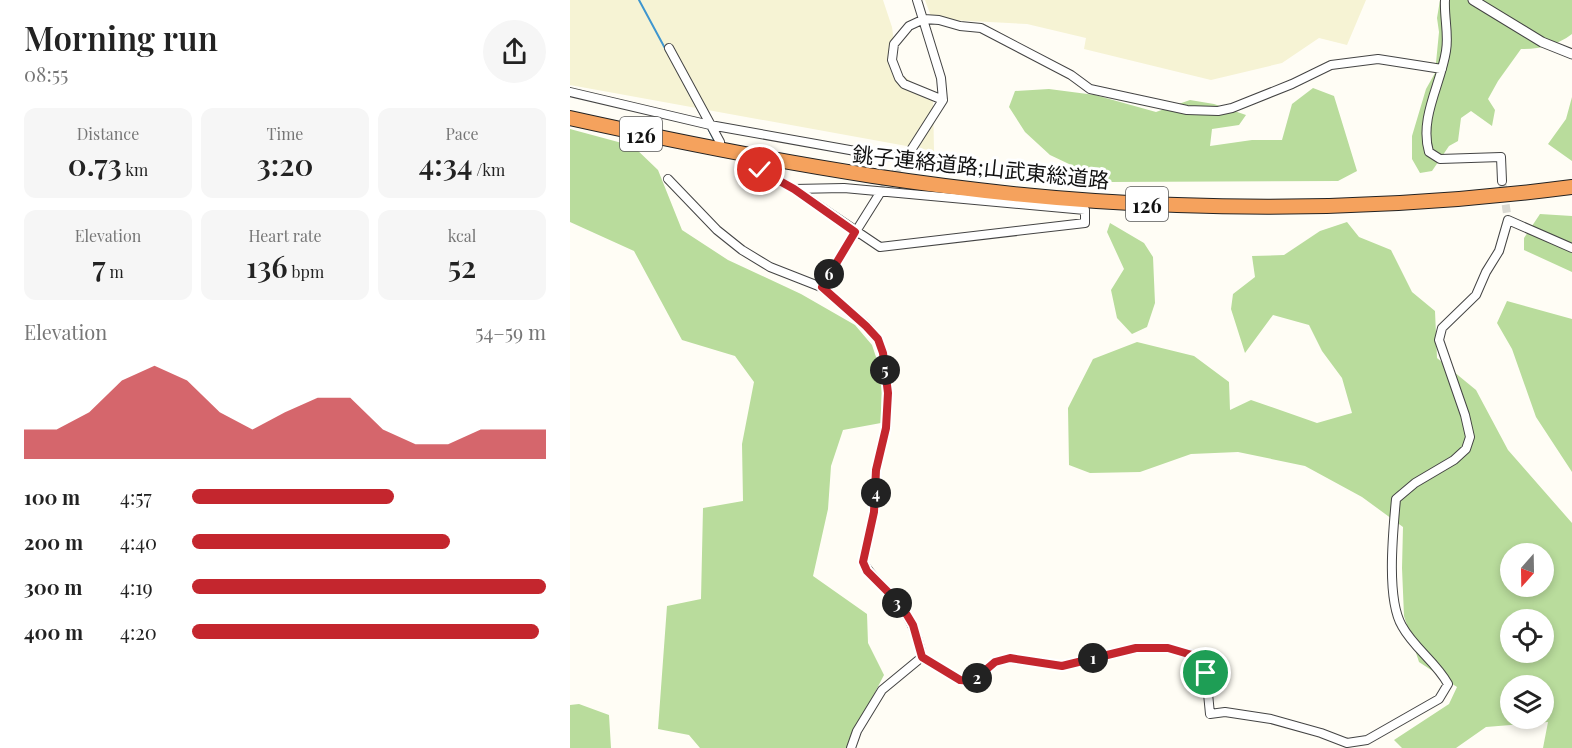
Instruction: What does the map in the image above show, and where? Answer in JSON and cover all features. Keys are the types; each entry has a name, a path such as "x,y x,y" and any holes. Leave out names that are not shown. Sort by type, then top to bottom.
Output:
{"highway":[{"name":"銚子連絡道路;山武東総道路","path":"570,118 841,171 1036,196 1175,206 1339,206 1442,200 1572,188"}],"street":[{"path":"906,158 943,99 941,78 917,0"},
{"path":"1445,0 1447,48 1427,123 1429,152 1440,159 1501,157 1502,181"},
{"path":"1473,0 1542,42 1572,54"},
{"path":"943,99 904,84 892,60 894,44 909,26 924,19 981,28 1064,71 1090,88 1187,110 1218,111 1232,108 1292,84 1331,65 1378,59 1442,69"},
{"path":"669,48 710,125 719,147"},
{"path":"570,92 710,125 872,154 1081,178"},
{"path":"748,163 794,189 880,247 1085,223 1085,210 844,188 794,189"},
{"path":"668,179 717,230 742,250 770,267 822,287 878,339 883,353 888,393 886,428 876,470 874,512 863,562 867,571 907,615 913,625 922,657 960,680 973,681 995,662 1010,658 1062,666 1136,648 1168,648 1192,655 1200,661 1206,673 1210,714 1225,712 1271,719 1347,743 1367,740 1440,699 1448,684 1402,628 1394,612 1392,581 1396,499 1415,483 1454,460 1466,450 1470,437 1465,415 1439,340 1443,328 1476,295 1499,251 1508,220 1572,249"},
{"path":"822,287 880,193"},
{"path":"851,748 857,731 882,690 922,657"}],"shaded area":[{"path":"570,0 883,0 892,27 898,72 933,97 934,151 570,85"},
{"path":"925,0 1366,0 1347,45 1319,38 1282,63 1211,80 1084,49 1086,38 1027,24 932,19"}],"green space":[{"path":"1440,0 1572,0 1572,34 1548,46 1521,49 1488,99 1495,110 1492,126 1471,111 1461,118 1458,141 1449,146 1432,171 1420,173 1412,159 1412,136 1426,89 1435,73"},
{"path":"1313,88 1334,96 1357,171 1338,181 1107,182 1050,155 1025,132 1009,107 1015,91 1049,89 1095,95 1156,112 1190,100 1214,104 1246,115 1239,125 1212,129 1210,146 1252,140 1282,140 1292,104"},
{"path":"1572,97 1572,161 1548,144 1566,119"},
{"path":"570,129 633,146 658,170 682,230 728,260 801,294 855,325 872,345 882,375 881,423 843,430 831,466 828,509 813,576 867,614 868,643 884,675 846,748 700,748 689,735 658,729 667,606 701,599 703,508 743,501 742,444 754,382 735,356 682,340 634,251 570,222"},
{"path":"1540,214 1572,216 1572,272 1524,250 1524,238"},
{"path":"1347,222 1359,237 1391,250 1412,292 1435,311 1437,358 1476,390 1508,450 1572,523 1572,748 1543,748 1547,729 1554,729 1554,675 1500,675 1500,726 1486,727 1456,748 1402,748 1394,740 1449,704 1457,687 1419,662 1404,616 1403,527 1362,497 1305,466 1238,452 1191,454 1140,472 1090,473 1069,465 1068,408 1093,359 1137,342 1194,356 1229,382 1230,410 1251,400 1317,423 1352,413 1342,378 1322,351 1309,325 1273,315 1245,353 1231,309 1233,294 1255,277 1252,256 1284,255 1320,231"},
{"path":"1110,223 1144,243 1153,257 1155,303 1147,327 1132,334 1117,318 1111,290 1124,269 1107,232"},
{"path":"1507,301 1572,319 1572,472 1536,417 1512,349 1497,323"},
{"path":"579,704 609,715 611,748 570,748 570,705"}],"waterway":[{"path":"639,0 667,52"},
{"path":"684,83 704,120"},
{"path":"708,128 715,142"}],"tunnel":[{"path":"880,193 906,158"},
{"path":"1502,181 1508,220"}],"route":[{"path":"760,170 794,189 855,232 822,287 866,326 878,339 883,353 888,393 886,428 876,470 874,512 863,562 867,571 907,615 913,625 922,657 960,680 973,681 995,662 1010,658 1062,666 1136,648 1168,648 1192,655 1200,661 1206,673"}]}
